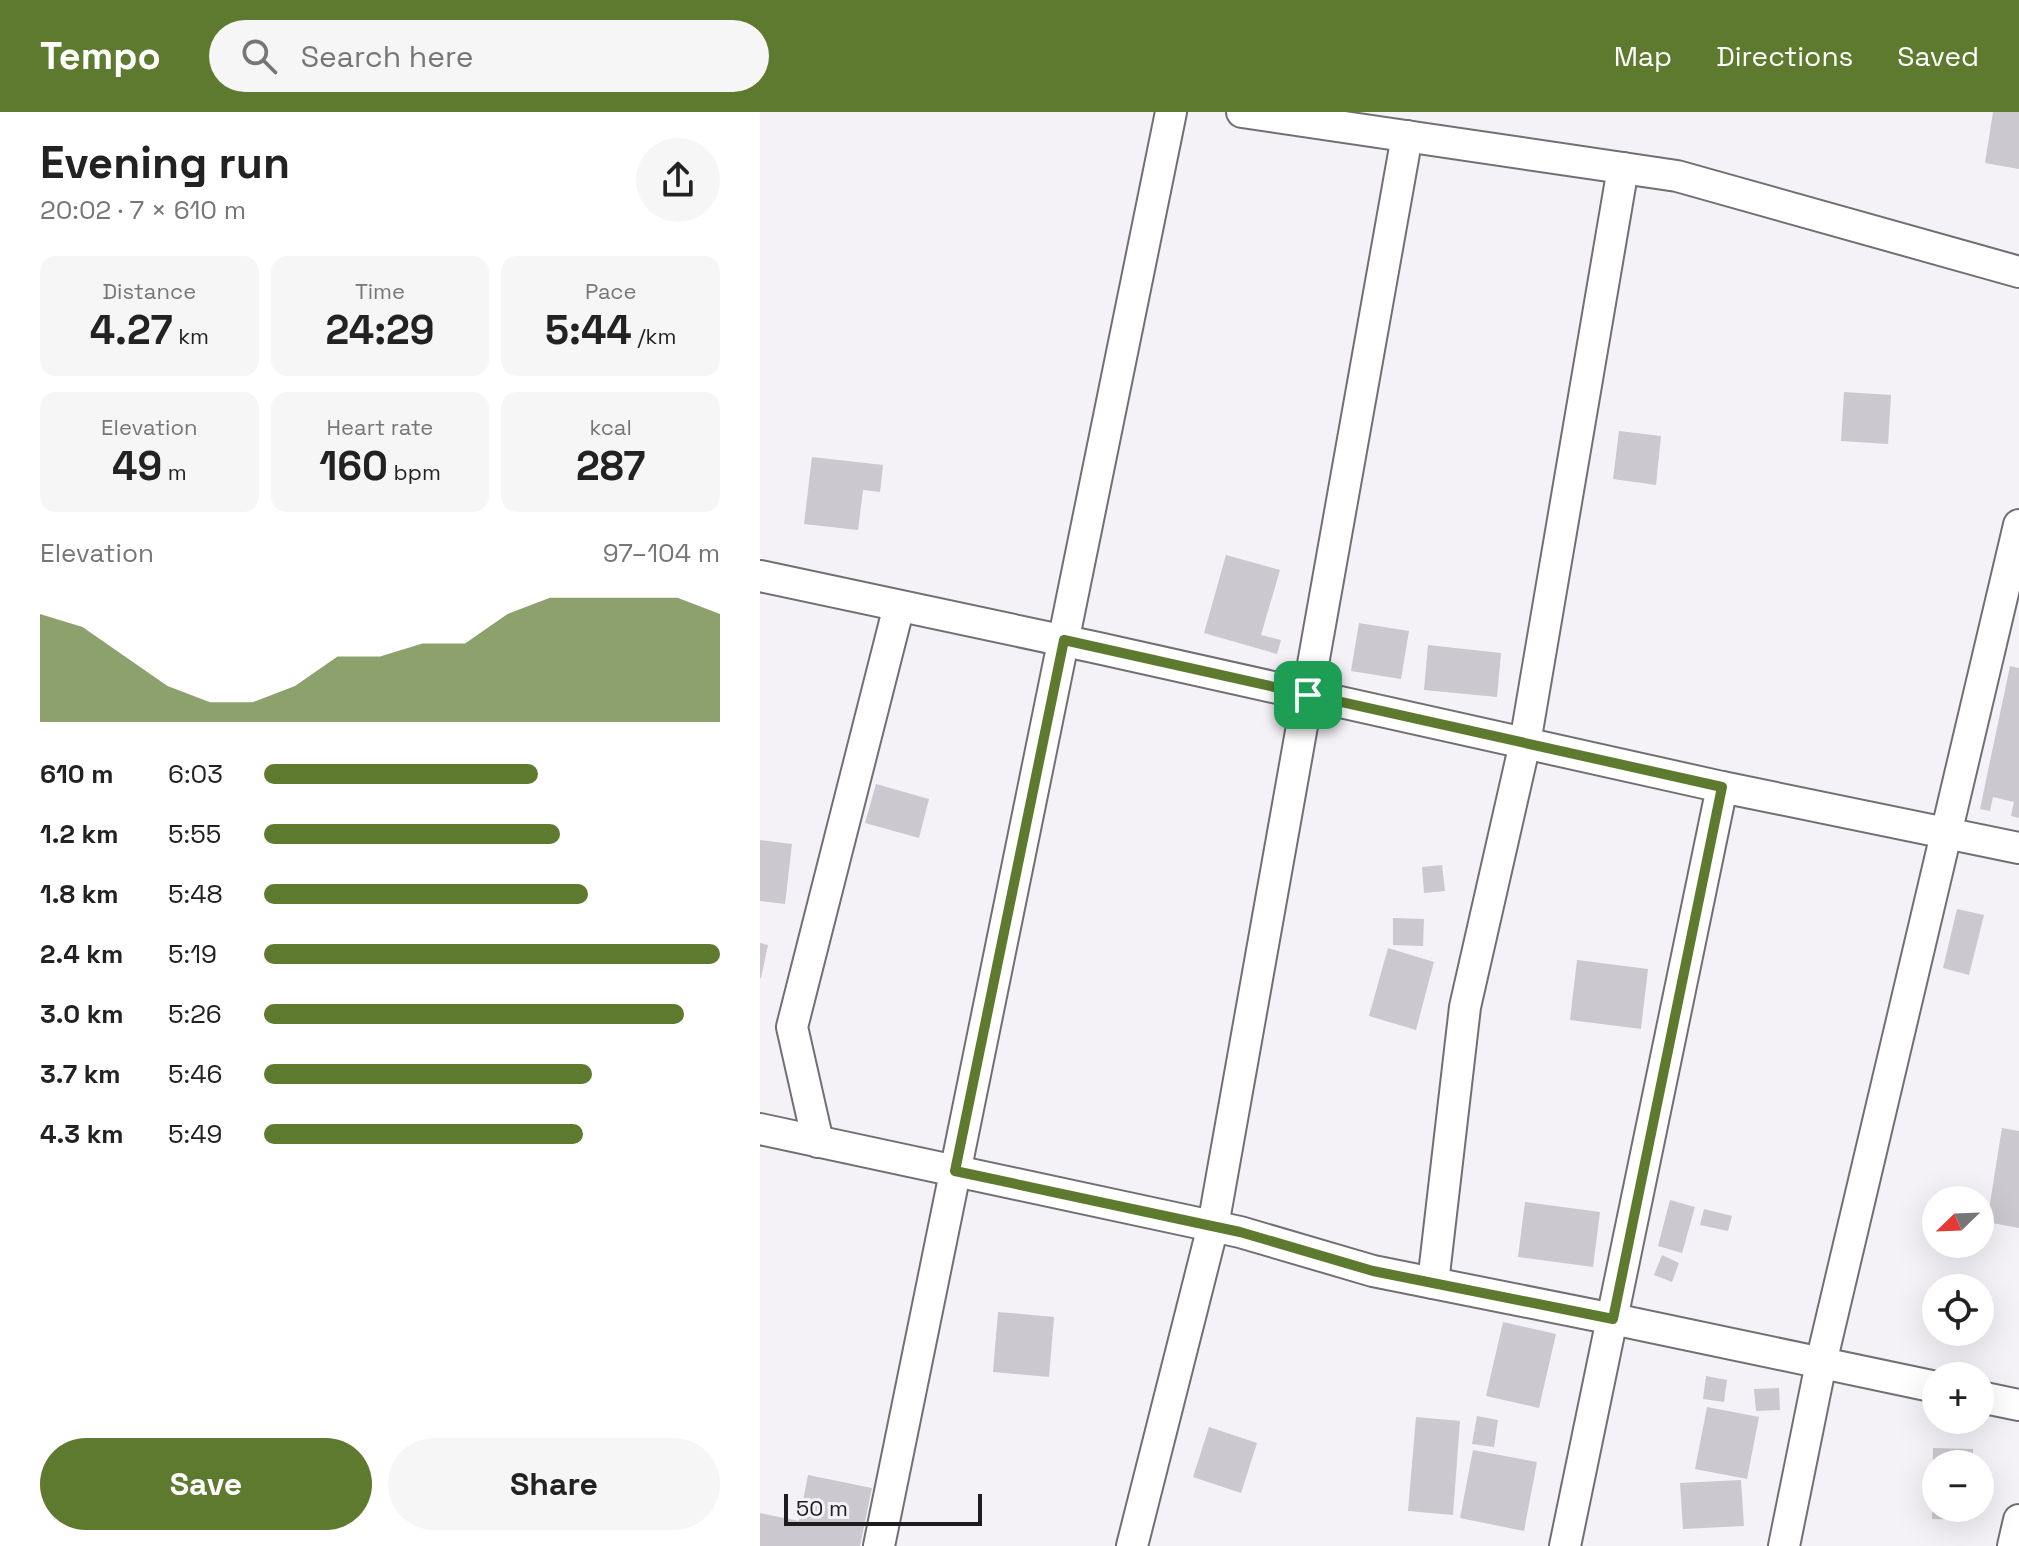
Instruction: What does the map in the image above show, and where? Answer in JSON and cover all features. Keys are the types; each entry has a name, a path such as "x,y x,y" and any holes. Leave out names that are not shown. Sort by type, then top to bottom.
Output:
{"street":[{"path":"879,1546 1171,112"},
{"path":"1242,112 1677,176 2019,272"},
{"path":"1132,1546 1213,1226 1407,136"},
{"path":"1433,1283 1465,1007 1525,743 1623,168"},
{"path":"1784,1546 1821,1363 2019,525"},
{"path":"760,576 1064,640 1722,787 2019,848"},
{"path":"818,1142 792,1027 899,606"},
{"path":"1565,1546 1722,787"},
{"path":"760,1129 1240,1232 1373,1271 1922,1384"},
{"path":"1994,1400 2019,1405"},
{"path":"2013,1546 2019,1520"}],"building":[{"path":"1993,112 2019,112 2019,169 1985,163"},
{"path":"1844,392 1891,395 1888,444 1841,441"},
{"path":"1619,431 1661,436 1656,485 1613,479"},
{"path":"812,457 883,465 880,492 863,490 858,530 804,524"},
{"path":"1226,555 1280,570 1261,635 1281,640 1277,654 1204,633"},
{"path":"1359,623 1409,631 1401,679 1351,671"},
{"path":"1428,645 1501,653 1497,697 1424,690"},
{"path":"2010,666 2019,668 2019,818 2011,816 2014,802 1993,797 1990,811 1980,809"},
{"path":"876,784 929,799 919,838 865,823"},
{"path":"760,840 792,844 785,904 760,901"},
{"path":"1442,865 1445,891 1424,893 1422,867"},
{"path":"1957,909 1984,915 1969,975 1943,968"},
{"path":"1393,918 1424,919 1423,946 1393,945"},
{"path":"760,943 768,945 761,978 760,978"},
{"path":"1388,948 1434,962 1416,1030 1369,1016"},
{"path":"1577,960 1648,969 1641,1029 1570,1020"},
{"path":"2002,1128 2019,1131 2019,1228 1994,1223 1993,1186"},
{"path":"1670,1200 1695,1207 1682,1253 1658,1246"},
{"path":"1525,1202 1600,1212 1593,1267 1518,1257"},
{"path":"1704,1209 1732,1216 1728,1231 1700,1225"},
{"path":"1662,1255 1679,1263 1672,1282 1654,1275"},
{"path":"998,1312 1054,1317 1049,1377 993,1372"},
{"path":"1503,1322 1556,1334 1539,1408 1486,1396"},
{"path":"1706,1376 1727,1380 1724,1402 1703,1399"},
{"path":"1779,1388 1780,1410 1756,1411 1754,1389"},
{"path":"1707,1407 1759,1417 1747,1479 1695,1469"},
{"path":"1477,1416 1498,1420 1494,1447 1472,1444"},
{"path":"1416,1417 1460,1421 1453,1515 1408,1511"},
{"path":"1209,1427 1257,1443 1241,1493 1193,1477"},
{"path":"1933,1448 1973,1449 1973,1450"},
{"path":"1473,1450 1537,1462 1524,1531 1460,1518"},
{"path":"808,1475 872,1488 860,1546 760,1546 760,1513 799,1521"},
{"path":"1741,1480 1744,1526 1683,1529 1680,1483"}],"route":[{"path":"1064,640 1308,695 1722,787 1613,1319 1373,1271 1240,1232 955,1171 1064,640"}]}
